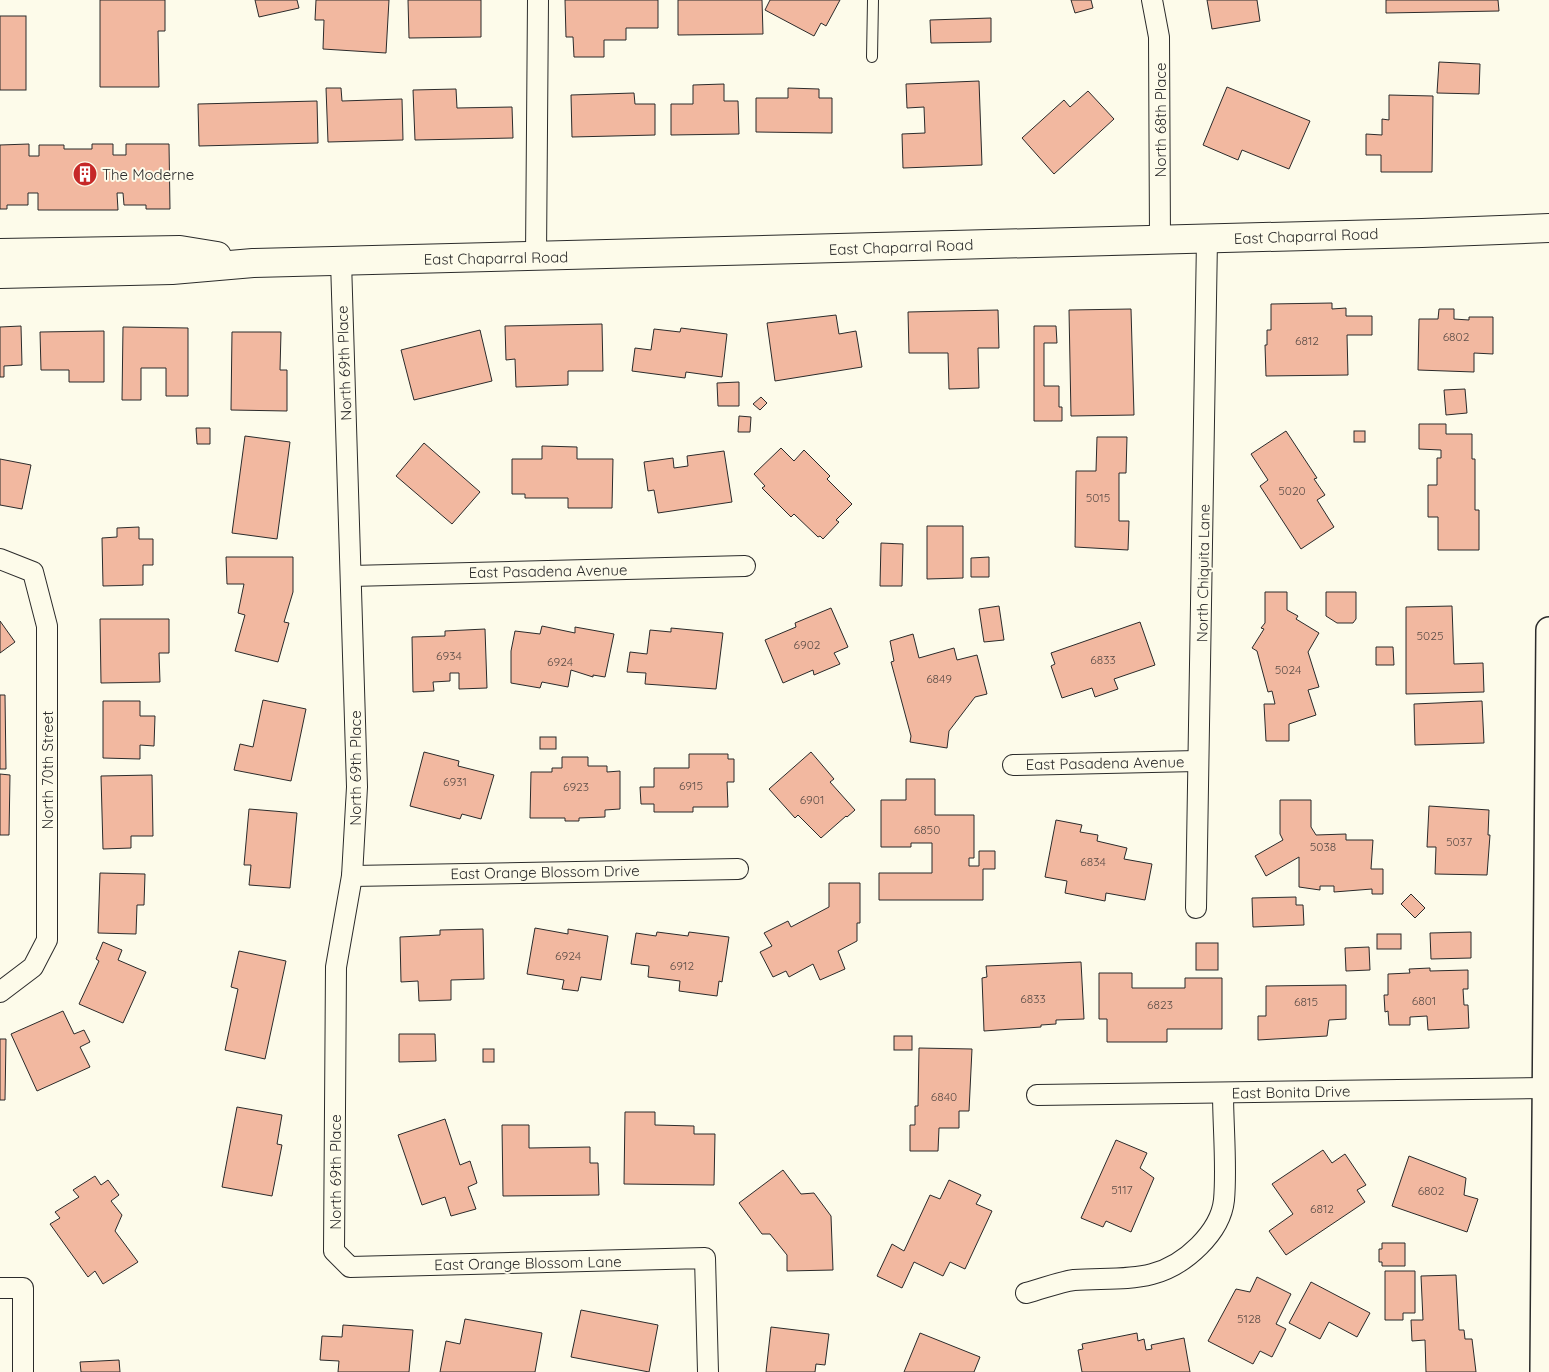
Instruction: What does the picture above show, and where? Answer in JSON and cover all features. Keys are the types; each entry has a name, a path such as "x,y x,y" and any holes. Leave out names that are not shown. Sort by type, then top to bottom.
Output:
{"main road":[{"name":"East Chaparral Road","path":"0,274 172,270 253,262 536,257 1549,228"},
{"name":"East Chaparral Road","path":"0,252 180,250 253,262"}],"street":[{"path":"536,257 538,0"},
{"name":"North 68th Place","path":"1152,0 1159,37 1160,240"},
{"name":"North Chiquita Lane","path":"1196,908 1197,761 1204,563 1207,239"},
{"name":"North 69th Place","path":"341,261 357,787 352,876 336,968 334,1250 350,1267"},
{"name":"North 70th Street","path":"0,558 33,572 47,626 47,940 33,967 0,992"},
{"name":"East Pasadena Avenue","path":"351,576 745,566"},
{"path":"1543,1372 1549,630"},
{"name":"East Pasadena Avenue","path":"1013,765 1197,761"},
{"name":"East Orange Blossom Drive","path":"352,876 738,870"},
{"name":"East Bonita Drive","path":"1037,1095 1545,1088"},
{"path":"1026,1292 1073,1280 1112,1280 1146,1276 1168,1269 1187,1257 1211,1234 1219,1220 1224,1200 1223,1093"},
{"name":"East Orange Blossom Lane","path":"350,1267 705,1258 708,1372"},
{"path":"0,1288 23,1288 23,1372"}],"lane":[{"path":"872,57 873,0"}],"building":[{"path":"100,0 165,0 165,31 158,31 159,87 100,87"},
{"path":"255,0 297,0 299,8 259,17"},
{"path":"316,0 389,0 386,53 323,49 324,20 315,20"},
{"path":"408,0 481,0 481,37 409,38"},
{"path":"565,0 658,0 658,28 626,28 626,40 604,40 604,57 574,57 573,37 566,37"},
{"path":"678,0 762,0 763,34 678,35"},
{"path":"770,0 840,0 826,26 821,23 814,36 765,10"},
{"path":"1071,0 1091,0 1093,8 1075,13"},
{"path":"1207,0 1257,0 1260,21 1212,29"},
{"path":"1386,0 1498,0 1499,11 1386,13"},
{"path":"0,16 26,16 26,90 0,90"},
{"path":"991,18 991,42 931,43 930,20"},
{"path":"1439,62 1480,64 1479,94 1437,93"},
{"path":"979,81 982,165 903,168 902,134 925,133 924,107 907,108 906,84"},
{"path":"724,84 724,101 738,101 739,134 671,135 671,104 693,104 693,85"},
{"path":"1227,87 1310,121 1289,169 1242,150 1238,160 1203,145"},
{"path":"326,88 341,88 342,101 402,99 403,140 328,142"},
{"path":"788,88 819,89 819,98 832,98 832,133 756,132 756,98 788,98"},
{"path":"456,89 457,108 512,107 513,138 415,140 413,90"},
{"path":"1088,91 1114,119 1054,174 1022,138 1064,100 1070,107"},
{"path":"634,93 635,104 655,104 655,135 572,137 571,95"},
{"path":"1389,95 1433,96 1432,172 1381,172 1381,155 1366,155 1366,134 1382,135 1382,119 1389,120"},
{"path":"317,101 318,143 199,146 198,104"},
{"name":"The Moderne","path":"29,144 29,156 39,156 39,145 64,145 64,149 92,149 92,144 113,144 113,155 126,155 126,144 169,144 170,209 146,209 146,205 124,205 123,193 117,193 118,210 38,210 38,193 28,193 28,205 7,205 7,209 0,209 0,145"},
{"path":"1332,303 1332,309 1346,308 1346,316 1372,316 1372,335 1347,335 1348,375 1266,376 1265,345 1267,345 1267,330 1271,330 1271,304"},
{"path":"1131,309 1134,415 1071,416 1069,310"},
{"path":"1439,309 1454,309 1454,319 1469,320 1469,317 1493,317 1493,354 1474,353 1474,372 1418,370 1419,319 1438,319"},
{"path":"998,310 999,348 978,348 979,388 949,389 948,353 909,353 908,312"},
{"path":"836,315 839,334 856,331 862,367 775,381 767,323"},
{"path":"602,324 603,371 568,371 568,385 516,387 515,359 506,360 505,326"},
{"path":"21,326 22,365 4,366 4,377 0,377 0,327"},
{"path":"1034,326 1056,326 1057,343 1044,343 1044,386 1059,386 1059,407 1062,407 1062,421 1034,421"},
{"path":"123,327 188,328 188,396 166,396 166,368 141,368 141,400 122,400"},
{"path":"681,328 727,334 722,377 686,372 685,378 632,371 635,348 651,350 654,329 680,332"},
{"path":"480,330 492,381 414,400 401,350"},
{"path":"104,331 104,382 69,382 69,370 41,370 40,332"},
{"path":"232,332 281,332 280,370 287,370 287,411 231,410"},
{"path":"739,382 739,406 718,406 717,383"},
{"path":"1465,389 1467,413 1446,415 1444,390"},
{"path":"761,397 767,403 760,410 753,404"},
{"path":"739,416 751,417 750,432 738,432"},
{"path":"1419,424 1446,424 1446,434 1472,434 1472,459 1475,459 1475,510 1479,510 1479,550 1438,550 1438,517 1428,517 1428,485 1437,485 1437,458 1441,458 1441,450 1419,449"},
{"path":"196,428 210,428 210,444 197,444"},
{"path":"1286,431 1317,478 1314,479 1325,495 1317,500 1334,527 1301,549 1260,486 1268,480 1251,454"},
{"path":"1354,431 1365,431 1365,442 1354,442"},
{"path":"245,436 290,442 277,539 232,533"},
{"path":"1097,437 1127,437 1126,473 1119,473 1119,521 1129,521 1128,550 1075,547 1076,471 1096,471"},
{"path":"424,443 480,492 452,524 396,476"},
{"path":"542,446 577,447 577,459 613,459 612,508 568,508 568,498 525,498 525,494 512,494 512,459 542,459"},
{"path":"781,448 794,461 804,450 830,476 827,479 852,504 836,520 839,522 823,539 820,536 818,537 794,514 791,517 762,488 765,486 754,474"},
{"path":"724,451 732,502 658,513 654,490 648,491 644,462 673,458 674,468 688,466 687,456"},
{"path":"0,459 31,465 22,509 0,505"},
{"path":"927,526 963,526 963,578 927,579"},
{"path":"139,527 139,539 153,539 153,565 143,565 143,585 103,586 102,538 117,537 117,528"},
{"path":"881,543 903,544 902,586 880,586"},
{"path":"226,557 293,557 293,592 284,622 289,623 278,662 235,651 245,615 238,613 244,584 227,584"},
{"path":"989,557 989,577 971,577 971,558"},
{"path":"1265,592 1287,592 1287,610 1298,616 1296,619 1319,633 1308,652 1319,687 1308,690 1316,715 1289,724 1289,741 1266,741 1264,704 1275,704 1272,691 1268,692 1257,651 1252,648 1264,629 1261,628 1265,623"},
{"path":"1326,592 1356,592 1356,619 1353,623 1337,623 1326,616"},
{"path":"999,606 1004,640 984,642 979,609"},
{"path":"1452,606 1454,664 1483,663 1484,692 1406,694 1406,607"},
{"path":"831,608 848,647 834,653 840,664 814,675 813,670 783,683 765,640 796,627 795,623"},
{"path":"100,619 169,619 169,653 159,653 160,682 101,683"},
{"path":"0,621 15,642 0,653"},
{"path":"1140,622 1155,665 1114,679 1118,689 1095,697 1092,688 1062,698 1051,666 1055,664 1051,653"},
{"path":"542,626 575,633 575,627 614,634 605,677 593,675 593,677 571,670 568,687 542,682 540,688 511,683 511,651 515,631 540,634"},
{"path":"671,628 723,633 716,689 645,684 646,673 627,672 630,652 647,654 650,630 671,632"},
{"path":"485,629 487,688 459,689 459,673 450,673 450,681 433,682 434,691 413,692 412,637 445,636 445,631"},
{"path":"913,634 919,658 954,648 957,660 977,655 987,694 975,697 949,731 947,748 910,742 911,736 891,662 894,661 890,641"},
{"path":"1376,647 1393,647 1394,665 1376,665"},
{"path":"0,695 5,695 6,769 0,769"},
{"path":"263,700 306,709 291,781 234,770 240,744 253,747"},
{"path":"103,701 140,701 140,716 155,716 154,746 140,745 140,759 103,758"},
{"path":"1482,701 1484,743 1415,745 1414,704"},
{"path":"540,737 556,737 556,749 540,749"},
{"path":"424,752 459,761 458,766 494,775 481,819 462,814 460,819 410,806"},
{"path":"811,752 834,779 830,782 855,810 821,838 798,815 795,818 769,789"},
{"path":"689,754 728,754 728,759 734,759 734,782 727,782 728,807 693,807 693,812 654,812 654,804 641,804 640,787 654,787 654,768 689,768"},
{"path":"562,757 588,757 588,766 607,766 607,772 620,771 620,809 605,810 605,817 579,818 579,821 565,821 565,818 530,818 531,772 552,772 552,768 562,768"},
{"path":"0,774 10,775 9,835 0,835"},
{"path":"152,775 153,836 131,836 131,848 103,849 101,776"},
{"path":"906,779 935,779 935,815 974,815 974,858 969,858 969,866 979,866 979,851 995,851 995,869 983,869 983,900 879,900 879,873 932,873 932,843 911,843 911,847 881,847 881,800 906,800"},
{"path":"1280,800 1311,800 1311,827 1316,835 1346,834 1346,840 1373,840 1371,869 1383,869 1383,894 1372,894 1372,889 1334,892 1334,886 1320,886 1320,890 1299,887 1299,857 1266,876 1255,856 1283,840 1280,834"},
{"path":"1429,806 1489,810 1488,835 1490,835 1487,875 1435,874 1436,847 1427,847"},
{"path":"249,809 297,813 290,888 249,885 251,865 244,865"},
{"path":"1056,820 1082,825 1080,832 1098,835 1097,841 1127,848 1124,859 1152,864 1145,900 1106,893 1105,901 1065,893 1067,881 1045,877"},
{"path":"100,873 145,874 144,905 137,905 136,934 98,933"},
{"path":"829,883 860,883 860,923 857,923 857,941 838,951 845,969 820,980 813,964 789,977 786,971 773,977 760,952 772,946 764,933 788,921 791,927 829,907"},
{"path":"1411,894 1425,908 1415,918 1401,904"},
{"path":"1296,897 1296,905 1303,905 1304,925 1253,927 1252,898"},
{"path":"535,928 568,934 568,929 608,936 601,980 581,977 578,991 562,989 564,980 527,974"},
{"path":"483,929 484,979 451,980 451,1000 419,1001 418,981 401,982 400,937 440,935 440,930"},
{"path":"657,932 688,936 689,932 729,937 722,982 719,981 717,996 679,991 680,981 648,977 649,966 631,964 636,933 656,936"},
{"path":"1471,932 1471,958 1431,959 1430,933"},
{"path":"1377,934 1401,934 1401,949 1377,949"},
{"path":"103,942 122,950 118,960 146,972 123,1023 79,1004 99,961 96,959"},
{"path":"1196,943 1218,943 1218,970 1196,970"},
{"path":"1369,947 1370,970 1346,971 1345,948"},
{"path":"239,951 286,961 265,1059 225,1050 238,989 231,987"},
{"path":"1081,962 1084,1019 1056,1020 1056,1024 1041,1025 1041,1027 984,1031 982,978 987,977 986,966"},
{"path":"1430,968 1430,971 1468,970 1468,989 1463,989 1464,1005 1468,1005 1469,1028 1428,1030 1427,1016 1410,1017 1410,1025 1389,1025 1388,1011 1385,1012 1384,995 1388,995 1388,974 1410,973 1409,969"},
{"path":"1099,973 1132,973 1132,988 1185,988 1185,978 1222,978 1222,1029 1167,1029 1167,1042 1107,1042 1107,1019 1099,1019"},
{"path":"1346,985 1346,1019 1329,1020 1327,1036 1258,1040 1258,1016 1266,1016 1266,986"},
{"path":"63,1011 74,1034 84,1030 90,1042 80,1047 90,1067 37,1091 11,1034"},
{"path":"399,1034 435,1034 436,1061 399,1062"},
{"path":"894,1036 912,1036 912,1050 894,1050"},
{"path":"0,1039 6,1039 5,1100 0,1100"},
{"path":"919,1048 972,1049 969,1111 959,1111 959,1128 939,1128 938,1151 910,1151 910,1125 915,1125 915,1106 918,1106"},
{"path":"483,1049 494,1049 494,1062 483,1062"},
{"path":"237,1107 282,1115 277,1144 282,1145 272,1196 222,1187"},
{"path":"625,1112 655,1112 655,1125 694,1126 694,1134 715,1134 714,1185 624,1184"},
{"path":"445,1119 460,1165 470,1161 477,1183 468,1187 476,1209 451,1216 445,1197 422,1205 398,1135"},
{"path":"502,1125 529,1125 529,1148 590,1147 590,1163 598,1163 599,1195 503,1196"},
{"path":"1116,1140 1147,1153 1140,1168 1154,1178 1131,1232 1106,1221 1103,1227 1081,1218"},
{"path":"1323,1150 1332,1163 1345,1154 1366,1185 1357,1190 1365,1202 1286,1255 1269,1231 1293,1214 1272,1184"},
{"path":"1409,1156 1466,1178 1464,1195 1478,1199 1467,1232 1392,1206"},
{"path":"783,1170 801,1194 814,1193 831,1216 833,1270 787,1271 787,1255 770,1234 762,1234 739,1203"},
{"path":"95,1176 101,1185 108,1180 119,1195 111,1201 122,1215 115,1231 138,1262 103,1284 95,1271 88,1277 50,1224 60,1218 55,1212 79,1197 73,1190"},
{"path":"949,1180 981,1195 976,1204 992,1211 965,1269 950,1262 943,1276 914,1262 902,1288 877,1276 892,1244 904,1251 930,1195 940,1199"},
{"path":"1382,1243 1405,1243 1405,1266 1382,1266 1382,1262 1379,1262 1379,1249 1382,1249"},
{"path":"1385,1271 1415,1271 1415,1313 1403,1313 1403,1320 1385,1320"},
{"path":"1456,1275 1459,1330 1464,1330 1465,1339 1472,1339 1476,1372 1426,1372 1425,1340 1412,1341 1411,1320 1423,1320 1421,1276"},
{"path":"1257,1277 1291,1294 1276,1324 1286,1329 1272,1357 1260,1351 1253,1364 1208,1341 1236,1289 1250,1292"},
{"path":"1311,1282 1370,1313 1357,1337 1329,1322 1320,1339 1289,1323"},
{"path":"581,1310 658,1325 649,1372 571,1357"},
{"path":"465,1319 542,1333 535,1372 440,1372 446,1341 460,1344"},
{"path":"343,1325 413,1330 409,1372 338,1372 339,1361 320,1360 322,1336 342,1337"},
{"path":"771,1327 829,1334 825,1365 816,1364 815,1372 766,1372"},
{"path":"920,1333 980,1357 974,1372 904,1372"},
{"path":"1137,1333 1138,1341 1144,1339 1146,1350 1152,1349 1151,1345 1184,1338 1190,1372 1082,1372 1078,1350 1083,1349 1082,1344"},
{"path":"119,1360 120,1372 81,1372 80,1362"}],"place":[{"name":"The Moderne","path":"85,174"}]}
